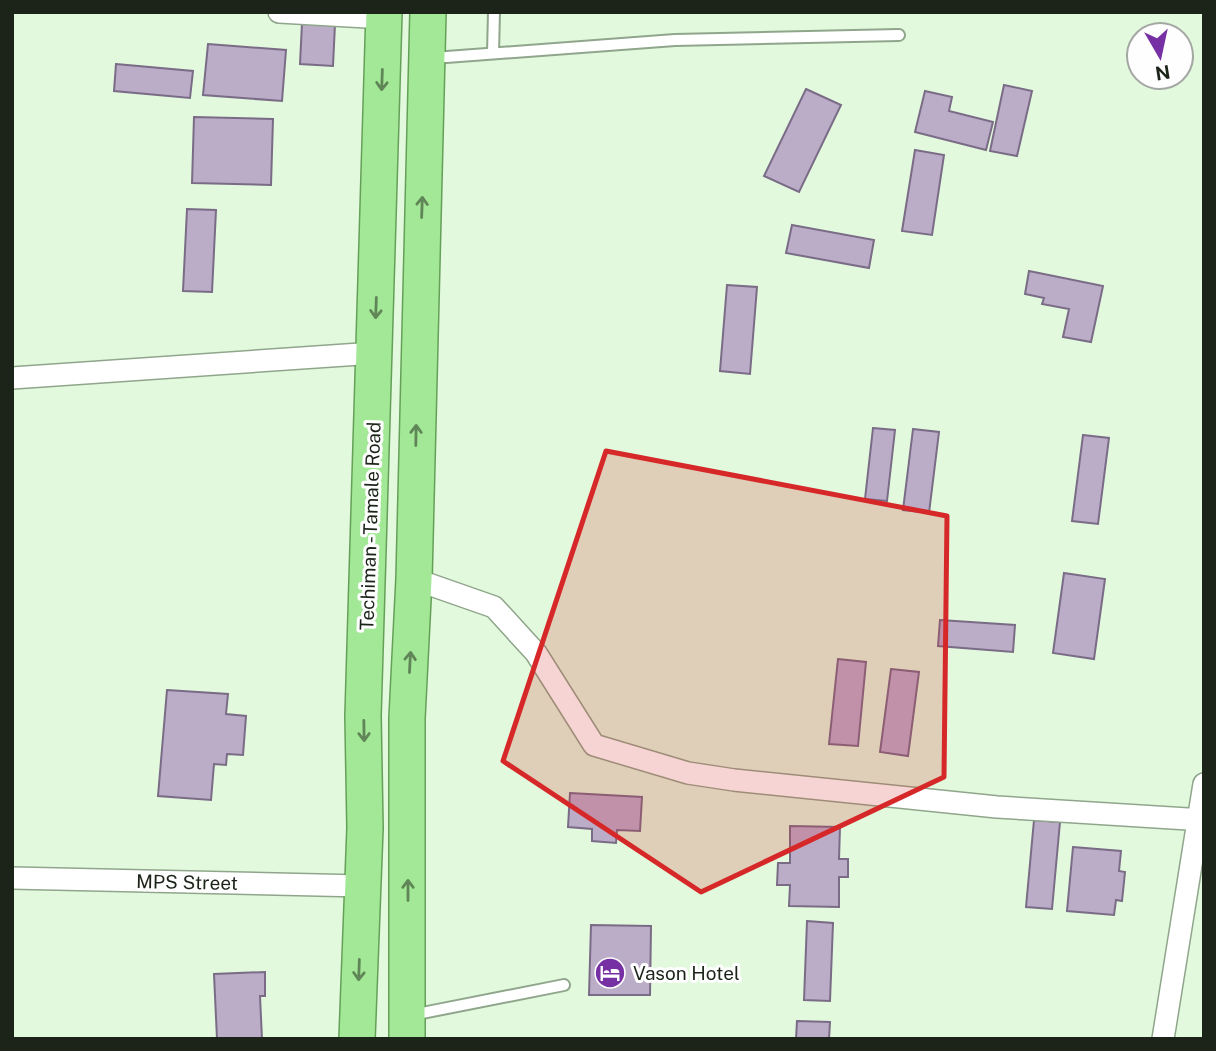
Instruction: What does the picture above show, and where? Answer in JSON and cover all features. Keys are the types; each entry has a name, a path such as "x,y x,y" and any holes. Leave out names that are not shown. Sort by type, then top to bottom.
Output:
{"highway":[{"path":"408,1027 407,718 414,579 428,12"},
{"name":"Techiman - Tamale Road","path":"357,1039 362,886 363,716 384,15"}],"street":[{"path":"279,12 384,15"},
{"path":"12,378 375,353"},
{"path":"414,579 494,607 536,653 594,745 688,774 997,807 1200,820"},
{"path":"1163,1039 1204,784"},
{"name":"MPS Street","path":"12,878 362,886"}],"lane":[{"path":"493,53 494,12"},
{"path":"426,58 675,40 899,36"},
{"path":"408,1027 564,985"}],"highlighted area":[{"path":"606,451 947,516 944,777 701,892 503,761"}],"building":[{"path":"302,23 335,24 333,66 300,64"},
{"path":"208,44 286,50 282,101 203,95"},
{"path":"116,64 193,71 190,98 114,91"},
{"path":"1004,85 1032,91 1017,156 990,151"},
{"path":"806,89 841,105 799,192 764,176"},
{"path":"925,91 952,97 949,111 993,122 986,150 915,132"},
{"path":"194,117 273,119 271,185 192,183"},
{"path":"915,150 944,155 932,235 902,231"},
{"path":"187,209 216,210 212,292 183,291"},
{"path":"792,225 874,240 869,268 786,253"},
{"path":"1029,271 1103,286 1091,342 1063,337 1069,309 1042,304 1044,298 1025,294"},
{"path":"727,285 757,287 750,374 720,371"},
{"path":"873,428 895,430 887,501 865,499"},
{"path":"913,429 939,432 929,513 903,510"},
{"path":"1083,435 1109,438 1098,524 1072,521"},
{"path":"1064,573 1105,579 1094,659 1053,653"},
{"path":"940,620 1015,625 1013,652 938,646"},
{"path":"838,659 866,662 858,746 829,744"},
{"path":"891,669 919,672 908,756 880,752"},
{"path":"167,690 228,694 226,714 246,716 243,755 227,754 226,765 214,764 211,800 158,796"},
{"path":"570,793 642,797 640,831 617,830 616,843 592,841 592,829 568,827"},
{"path":"1034,820 1060,822 1052,909 1026,907"},
{"path":"790,826 840,827 839,859 848,859 848,877 839,877 839,907 789,906 790,885 777,885 778,863 790,863"},
{"path":"1073,847 1121,851 1119,871 1125,872 1122,901 1116,900 1114,915 1067,911"},
{"path":"807,921 833,923 830,1001 804,1000"},
{"path":"591,925 651,926 650,995 589,995"},
{"path":"265,972 265,996 260,996 262,1039 217,1039 214,974"},
{"path":"797,1021 830,1022 829,1039 796,1039"}],"place":[{"name":"Vason Hotel","path":"610,973"}]}
